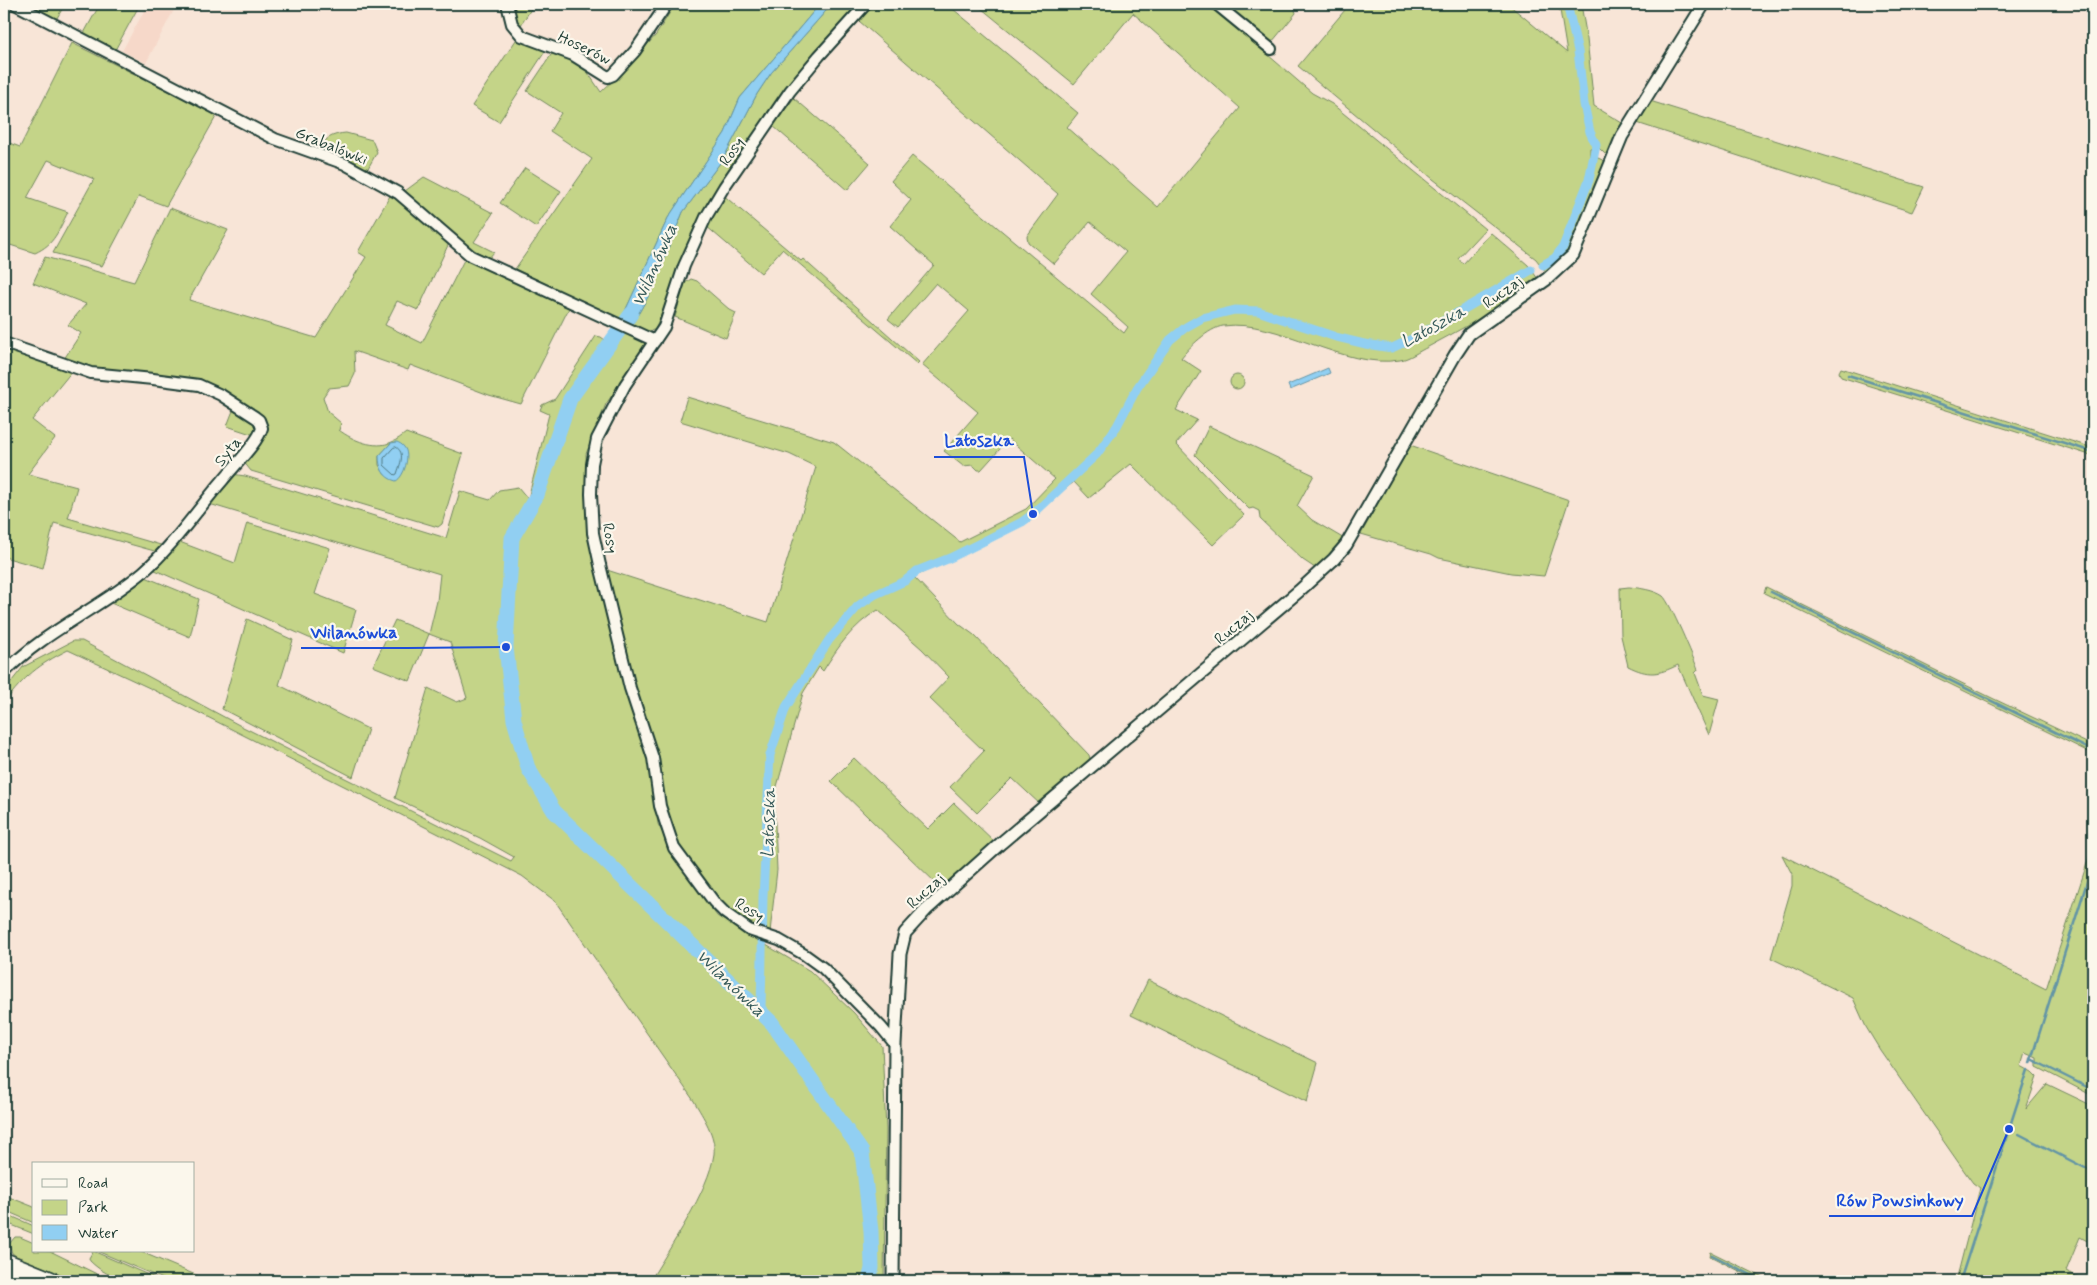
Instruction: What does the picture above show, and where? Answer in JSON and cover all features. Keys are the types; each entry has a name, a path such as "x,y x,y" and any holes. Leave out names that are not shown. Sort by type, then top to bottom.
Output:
{"highway":[{"path":"4,1262 51,1281"}],"street":[{"name":"Grabalówki","path":"15,4 275,139 345,164 398,193 471,256 655,341"},
{"name":"Hoserów","path":"507,4 512,24 522,36 573,55 608,77 618,71 667,4"},
{"name":"Rosy","path":"866,4 818,56 790,91 724,187 706,217 684,266 664,327 625,384 596,438 592,464 593,533 630,688 653,758 660,806 667,832 674,848 714,902 749,930 779,940 823,968 881,1026 895,1044"},
{"path":"1216,4 1270,50"},
{"name":"Ruczaj","path":"894,1281 895,1044 900,954 905,932 909,926 1002,844 1284,604 1334,559 1364,516 1455,355 1469,334 1547,279 1573,255 1622,136 1704,4"},
{"name":"Syta","path":"4,343 91,373 199,385 221,395 255,417 262,428 258,437 232,469 174,538 143,571 46,637 4,673"}],"shaded area":[{"path":"148,4 177,4 146,63 122,51"}],"green space":[{"path":"25,4 65,4 57,18 54,19"},
{"path":"100,4 140,4 115,50 110,50 83,35"},
{"path":"512,4 534,4 521,25 515,21"},
{"path":"675,4 820,4 740,98 725,133 668,218 621,320 515,269 592,159 550,131 561,113 527,91 553,52 582,64 601,92 656,35"},
{"path":"832,4 862,4 828,42 805,64 686,254 655,330 646,331 632,325 649,295 683,212 723,159 757,94 771,73"},
{"path":"873,4 947,4 1078,113 1067,127 1158,207 1240,108 1133,13 1074,84 976,4 1209,4 1312,93 1332,104 1485,229 1458,258 1463,264 1491,233 1528,265 1538,279 1484,316 1410,357 1400,360 1378,361 1356,358 1266,329 1244,326 1218,327 1200,339 1181,358 1201,371 1176,410 1197,420 1176,444 1244,515 1213,545 1131,464 1089,498 1074,482 1052,499 1030,521 914,577 959,624 974,635 1089,755 1091,763 1042,806 1012,778 977,813 950,787 984,751 929,698 949,677 922,649 878,610 861,622 840,645 823,671 819,667 803,693 774,800 777,870 770,932 736,915 714,896 689,864 670,832 607,570 768,622 816,467 789,454 680,421 687,397 834,442 960,542 1026,509 1055,479 1009,439 981,470 978,470 973,465 963,466 944,451 978,412 922,365 969,311 936,283 898,327 888,319 934,265 890,226 911,200 891,181 912,156 1124,333 1128,327 1091,294 1126,252 1090,222 1054,264 1028,242 1027,236 1058,194 859,21"},
{"path":"1235,4 1293,4 1296,13 1272,42 1268,42 1230,10"},
{"path":"1350,4 1508,4 1567,53 1559,4 1575,4 1582,10 1594,106 1622,123 1610,153 1605,154 1599,148 1590,148 1590,160 1595,161 1598,158 1607,162 1576,239 1563,259 1546,272 1536,259 1433,179 1298,66"},
{"path":"516,40 546,50 499,122 472,106"},
{"path":"72,43 217,115 166,206 139,196 102,266 53,253 94,179 48,160 27,198 68,212 58,231 52,241 35,253 4,243 4,141 20,147"},
{"path":"794,98 870,163 847,190 773,126"},
{"path":"1650,101 1924,187 1912,212 1637,123"},
{"path":"346,133 372,140 377,152 367,170 320,151 326,140 337,134"},
{"path":"525,168 561,191 536,227 500,203"},
{"path":"424,177 493,213 474,242 494,252 489,258 470,248 405,191"},
{"path":"391,194 427,224 432,233 436,233 449,243 418,310 397,301 385,325 422,343 466,256 570,306 521,404 489,395 410,365 408,370 354,351 355,374 349,386 329,388 323,397 328,412 341,423 339,430 364,443 385,444 396,440 406,433 463,454 442,524 438,527 251,471 243,461 265,432 265,418 201,379 91,370 64,359 81,333 68,325 86,304 33,283 45,257 134,282 170,208 228,230 189,300 316,338 366,257 358,252","holes":["391,443 385,475 379,465 379,456"]},
{"path":"722,194 801,261 803,259 919,362 917,364 782,249 761,273 706,226"},
{"path":"691,279 697,281 736,313 726,338 675,317 685,283"},
{"path":"614,326 644,341 646,346 606,404 586,454 590,536 627,689 648,760 658,824 674,855 717,916 810,971 854,1013 882,1046 886,1130 884,1281 650,1281 697,1202 705,1185 714,1154 711,1133 694,1101 555,901 522,876 156,691 68,650 33,672 4,703 4,691 23,667 73,641 82,641 239,725 511,861 514,857 480,838 395,798 428,688 457,702 467,698 450,642 429,634 437,601 440,574 206,503 232,474 245,476 446,538 460,491 490,500 499,490 518,487 528,499 549,414 540,410 542,405 555,399 596,336 605,340"},
{"path":"4,347 73,370 32,420 55,438 28,474 77,487 68,518 164,546 158,552 54,523 43,568 4,557"},
{"path":"1841,368 2093,448 2093,456 1841,377 1839,372"},
{"path":"1234,375 1240,375 1244,382 1240,389 1234,389 1230,385 1230,379"},
{"path":"234,408 250,418 256,426 254,435 227,426"},
{"path":"1209,426 1314,475 1297,506 1312,520 1346,540 1324,565 1315,568 1303,560 1260,519 1259,511 1253,508 1249,509 1195,455"},
{"path":"1410,445 1569,500 1544,576 1511,573 1439,558 1361,534"},
{"path":"247,523 330,548 315,594 356,610 343,653 155,570 154,566 177,541 235,563"},
{"path":"143,576 199,599 190,637 106,601"},
{"path":"1629,587 1647,590 1663,596 1671,609 1698,670 1695,673 1703,695 1719,699 1709,735 1678,665 1665,671 1653,673 1647,673 1628,666 1621,636 1620,588"},
{"path":"1766,587 2093,746 2093,754 1764,593"},
{"path":"247,619 293,640 279,685 368,729 353,777 222,709"},
{"path":"395,620 429,634 410,681 373,666"},
{"path":"854,758 928,829 954,803 996,843 941,888 831,781"},
{"path":"2093,845 2093,1096 2037,1067 2037,1058 2025,1053 2021,1066 2037,1077 2026,1109 2047,1084 2093,1106 2093,1244 2080,1237 2066,1271 2086,1281 1956,1281 1980,1188 1973,1183 1965,1172 1880,1050 1866,1027 1853,998 1771,958 1792,886 1792,874 1782,855 2046,989"},
{"path":"1148,980 1318,1063 1307,1102 1131,1015"},
{"path":"4,1195 32,1206 32,1222 4,1210"},
{"path":"4,1213 32,1225 32,1233 4,1222"},
{"path":"15,1237 20,1237 32,1242 32,1252 52,1252 111,1281 78,1281 16,1256 12,1253 9,1244"},
{"path":"92,1252 95,1252 162,1281 115,1277 98,1268 89,1258"},
{"path":"99,1252 141,1252 210,1281 168,1281"},
{"path":"1711,1252 1770,1281 1759,1281 1710,1256"}],"water":[{"path":"820,4 832,4 771,73 757,94 723,159 683,212 649,295 632,325 621,320 668,218 725,133 740,98"},
{"path":"1328,368 1330,373 1290,390 1288,385"},
{"path":"397,442 404,447 407,460 402,475 396,481 385,475 379,456 391,443"}],"waterway":[{"name":"Latoszka","path":"1543,265 1555,258 1563,247 1589,180 1596,145 1590,132 1584,104 1578,51 1567,4"},
{"name":"Latoszka","path":"761,1011 763,897 770,755 786,707 829,640 858,606 874,595 905,581 917,571 950,558 1022,522 1033,514 1097,454 1117,426 1137,388 1170,340 1186,327 1202,318 1235,310 1258,311 1336,337 1392,348 1416,337 1531,270"},
{"name":"Wilanówka","path":"631,314 570,399 537,495 512,538 506,647 514,720 528,768 554,811 772,1023 862,1152 871,1231 872,1268 869,1281"},
{"path":"1848,375 2093,452"},
{"path":"1771,592 2093,751"},
{"path":"2030,1063 2093,863"},
{"path":"2031,1059 2093,1090"},
{"path":"1960,1281 2028,1070"},
{"path":"2019,1134 2093,1172"},
{"path":"1712,1255 1763,1281"}],"place":[{"name":"Latoszka","path":"1033,514"},
{"name":"Wilanówka","path":"506,647"},
{"name":"Rów Powsinkowy","path":"2009,1129"}]}
